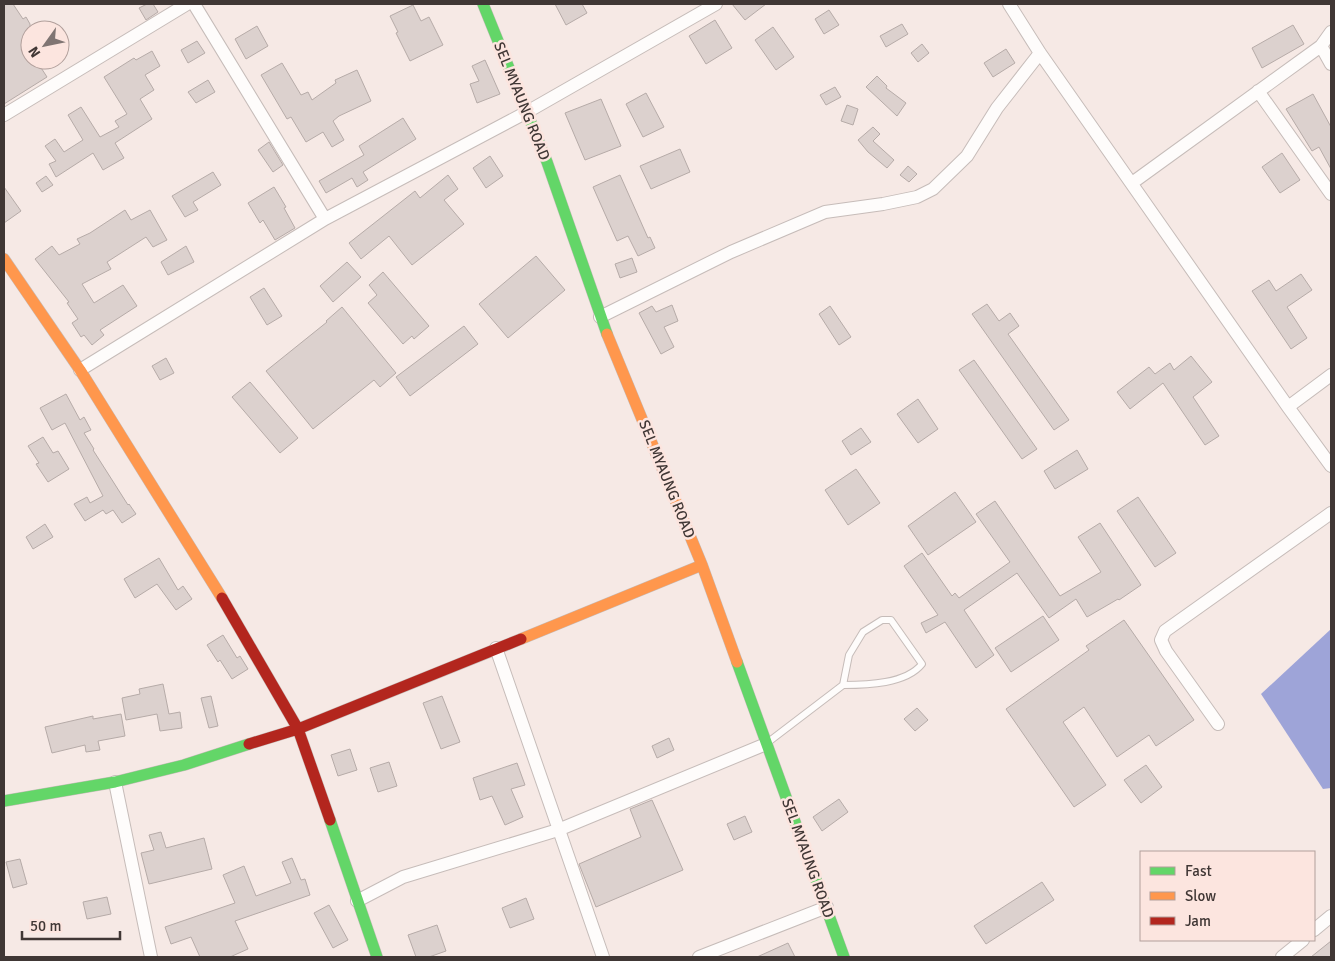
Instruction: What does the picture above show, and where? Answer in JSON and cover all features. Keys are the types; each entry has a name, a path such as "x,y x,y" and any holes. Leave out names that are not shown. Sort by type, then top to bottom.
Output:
{"street":[{"path":"4,115 187,4"},
{"path":"194,4 325,219"},
{"name":"SEL MYAUNG ROAD","path":"483,4 547,162 600,317 702,565 844,957"},
{"path":"80,370 325,219 527,112 716,4"},
{"path":"1009,4 1040,53 1331,466"},
{"path":"1132,183 1321,46 1331,32"},
{"path":"1321,46 1331,64"},
{"path":"600,317 731,252 825,212 917,198 933,189 967,156 997,108 1040,53"},
{"path":"1258,91 1331,194"},
{"path":"4,259 80,370 222,598 298,729 377,957"},
{"path":"1288,407 1331,375"},
{"path":"1218,724 1166,650 1161,640 1165,631 1331,513"},
{"path":"4,801 115,782 184,765 298,729 702,565"},
{"path":"496,648 603,957"},
{"path":"357,901 403,877 558,830 766,744"},
{"path":"115,782 151,957"},
{"path":"699,957 827,907"},
{"path":"1315,929 1331,916"},
{"path":"1282,957 1302,941"}],"lane":[{"path":"766,744 844,685 868,685 891,681 917,670 922,664 891,620 882,620 863,632 849,655 844,685"}],"water":[{"path":"1331,629 1331,788 1323,789 1261,694"}],"building":[{"path":"4,4 13,4 23,19 26,17 28,20 20,20 20,70 42,70 47,77 4,104"},
{"path":"147,4 153,4 158,12 146,20 139,8"},
{"path":"555,4 582,4 587,13 566,25"},
{"path":"732,4 766,4 745,20"},
{"path":"413,5 421,21 429,17 443,45 410,61 390,16"},
{"path":"829,10 839,25 824,34 815,19"},
{"path":"715,20 732,48 706,64 689,36"},
{"path":"902,24 908,34 886,47 880,36"},
{"path":"1293,25 1304,44 1262,68 1252,48"},
{"path":"257,26 268,46 246,59 235,39"},
{"path":"773,27 794,57 776,70 755,40"},
{"path":"197,41 205,53 188,63 181,50"},
{"path":"922,44 929,53 918,62 911,53"},
{"path":"1006,49 1015,63 993,77 984,63"},
{"path":"152,51 160,66 145,75 154,90 140,99 152,119 115,143 124,158 103,170 93,153 56,177 49,164 56,161 45,146 55,139 64,152 83,140 68,115 81,107 100,137 119,127 115,121 127,114 104,77 134,58 136,60"},
{"path":"485,60 500,94 477,103 470,84 479,81 472,66"},
{"path":"282,63 301,95 308,92 312,100 336,83 335,80 357,70 371,101 339,116 333,121 344,140 332,147 323,132 306,142 291,117 287,119 261,75"},
{"path":"877,76 887,86 886,88 906,103 897,116 866,87"},
{"path":"208,80 215,92 196,103 188,92"},
{"path":"835,87 841,97 826,105 820,95"},
{"path":"646,93 664,127 643,137 626,104"},
{"path":"1313,94 1331,127 1331,169 1319,147 1312,151 1286,109"},
{"path":"601,99 621,146 585,160 565,113"},
{"path":"847,105 858,109 853,125 841,121"},
{"path":"403,118 416,139 363,172 368,180 357,187 352,178 326,193 319,181 364,155 359,146"},
{"path":"873,127 880,134 873,141 894,160 887,168 868,152 858,140"},
{"path":"269,142 283,165 273,172 258,150"},
{"path":"680,149 690,172 651,189 640,166"},
{"path":"1282,153 1300,180 1280,193 1262,167"},
{"path":"490,156 503,176 486,188 473,168"},
{"path":"908,166 917,174 909,182 900,175"},
{"path":"213,172 221,185 193,202 198,210 185,217 172,196"},
{"path":"448,175 458,189 444,200 464,224 412,265 389,236 361,259 349,243 415,191 420,198"},
{"path":"620,175 648,238 650,237 655,248 638,256 628,236 617,241 593,187"},
{"path":"46,176 53,185 42,192 36,183"},
{"path":"4,187 21,211 4,223"},
{"path":"274,187 286,207 284,208 295,228 275,240 263,220 260,223 248,203"},
{"path":"125,210 131,220 150,210 167,240 153,247 146,237 107,262 111,269 82,284 94,303 123,285 137,306 100,330 104,335 92,345 84,335 81,337 72,323 78,319 67,303 69,302 35,259 52,246 59,255 80,244 77,239 90,233"},
{"path":"186,246 194,262 168,275 161,262"},
{"path":"536,256 565,290 508,338 479,304"},
{"path":"632,258 637,272 620,278 615,264"},
{"path":"347,262 361,277 333,302 320,286"},
{"path":"383,272 429,326 414,339 412,336 403,344 368,303 377,295 369,285"},
{"path":"1301,274 1312,290 1287,307 1307,338 1291,349 1252,291 1269,280 1276,291"},
{"path":"264,288 282,316 267,325 250,297"},
{"path":"987,304 999,321 1010,313 1019,326 1008,334 1069,420 1054,430 972,314"},
{"path":"672,305 678,321 664,327 674,347 661,354 639,313 652,306 656,312"},
{"path":"830,306 851,337 839,345 819,314"},
{"path":"342,307 396,373 380,387 374,380 313,429 266,371 327,322"},
{"path":"464,326 478,344 410,396 396,377"},
{"path":"1191,356 1212,382 1193,397 1219,436 1205,445 1163,383 1130,409 1117,392 1149,367 1155,374 1170,363 1174,370"},
{"path":"166,358 174,373 160,380 152,366"},
{"path":"974,360 1037,449 1022,459 959,370"},
{"path":"250,382 298,438 280,453 232,397"},
{"path":"66,394 80,420 84,417 91,430 84,433 93,450 128,505 136,514 122,523 113,510 106,514 103,510 85,521 74,504 87,497 90,503 103,496 65,423 52,430 40,408"},
{"path":"918,399 938,429 918,443 897,414"},
{"path":"861,428 871,442 851,455 842,441"},
{"path":"43,437 53,453 58,451 69,469 48,482 36,464 39,463 28,446"},
{"path":"1077,450 1088,469 1055,489 1044,471"},
{"path":"856,469 880,503 848,525 825,490"},
{"path":"955,492 976,522 928,555 908,526"},
{"path":"1138,497 1176,553 1155,567 1117,511"},
{"path":"995,501 1060,596 1101,572 1078,537 1100,523 1141,585 1119,600 1087,617 1076,599 1049,618 1017,573 964,610 994,655 976,668 945,622 926,633 921,623 938,615 904,566 922,553 952,596 955,593 959,598 1010,562 976,514"},
{"path":"45,524 53,537 33,549 26,537"},
{"path":"159,558 178,590 183,586 192,599 176,610 157,584 135,598 124,579"},
{"path":"1043,616 1059,640 1011,672 995,648"},
{"path":"1124,620 1194,720 1156,746 1149,735 1117,757 1084,707 1063,722 1106,785 1074,807 1006,709 1089,650 1086,646"},
{"path":"223,635 237,658 240,656 248,669 232,679 220,660 218,662 207,645"},
{"path":"163,684 169,714 180,712 182,728 160,731 157,714 126,720 122,698 140,694 139,689"},
{"path":"211,696 218,726 209,728 201,698"},
{"path":"442,696 460,742 441,749 423,703"},
{"path":"917,708 928,720 915,731 904,719"},
{"path":"121,714 125,736 98,741 100,750 86,752 85,745 52,753 45,727 93,716 93,719"},
{"path":"669,738 674,750 657,758 652,746"},
{"path":"350,749 357,770 338,776 331,755"},
{"path":"389,762 397,786 378,792 370,768"},
{"path":"517,763 525,785 511,789 523,817 505,825 492,796 480,800 473,778"},
{"path":"1146,765 1162,787 1141,803 1124,780"},
{"path":"839,799 848,812 822,831 813,817"},
{"path":"652,800 683,870 596,907 579,864 641,837 630,809"},
{"path":"745,816 752,832 734,840 727,824"},
{"path":"161,832 166,848 204,838 212,869 149,884 141,853 154,850 149,835"},
{"path":"292,858 301,880 305,879 310,895 235,921 248,949 230,957 200,957 191,937 171,944 165,927 235,903 223,875 244,866 256,896 291,883 282,862"},
{"path":"20,859 27,884 13,888 6,862"},
{"path":"1042,882 1054,900 986,944 974,926"},
{"path":"107,897 111,914 87,919 83,902"},
{"path":"526,898 534,919 510,928 502,908"},
{"path":"329,905 348,940 333,948 314,913"},
{"path":"437,925 446,951 429,957 416,957 408,935"},
{"path":"1331,941 1331,957 1311,957"},
{"path":"788,943 795,957 757,957"}],"traffic: fast":[{"path":"483,4 547,162 607,334"},
{"path":"737,662 844,957"},
{"path":"4,801 115,782 184,765 249,744"},
{"path":"330,820 377,957"}],"traffic: slow":[{"path":"4,259 80,370 222,598"},
{"path":"607,334 702,565 737,662"},
{"path":"521,639 702,565"}],"traffic: jam":[{"path":"222,598 298,729 330,820"},
{"path":"249,744 298,729 521,639"}]}
